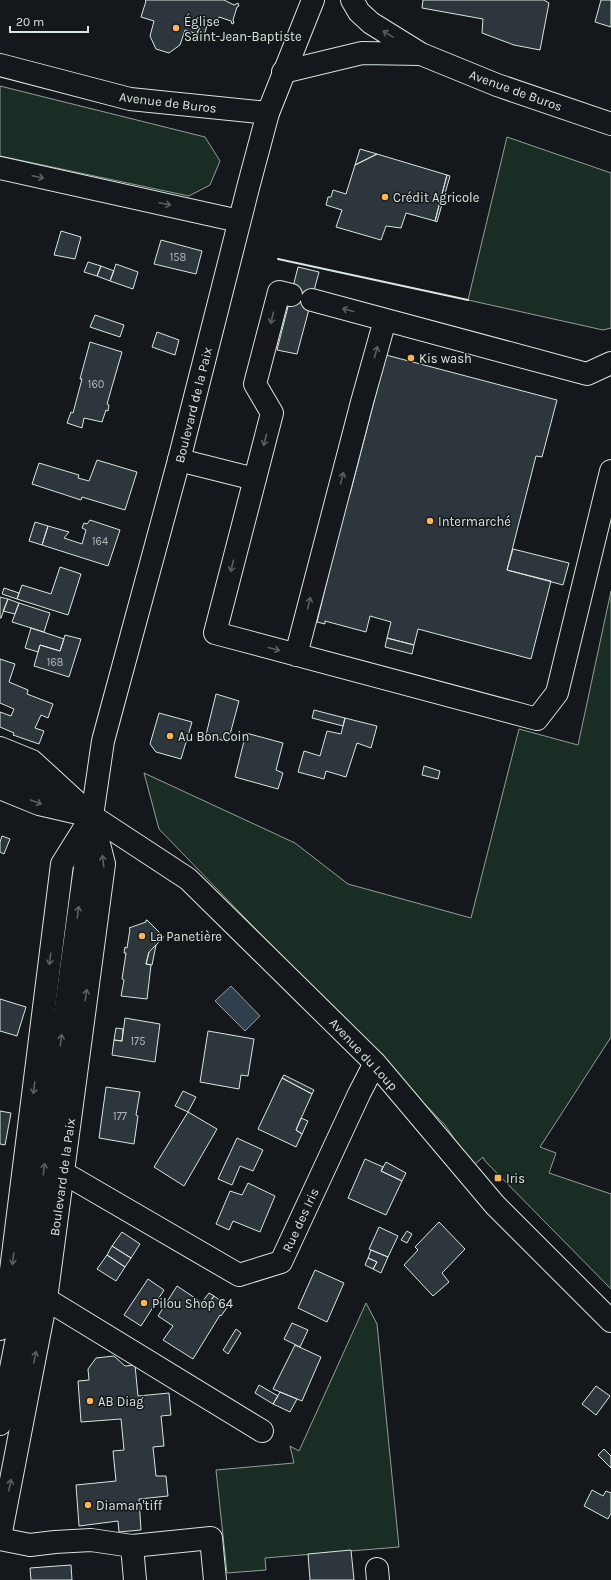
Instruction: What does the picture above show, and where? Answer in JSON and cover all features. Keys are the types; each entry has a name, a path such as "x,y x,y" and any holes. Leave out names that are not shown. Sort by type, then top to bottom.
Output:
{"street":[{"name":"Boulevard de la Paix","path":"0,1538 46,1299 104,864 92,816 103,742 179,460 268,113 283,72 313,0"},
{"name":"Avenue de Buros","path":"352,0 359,12 371,23 421,54 497,85 611,124"},
{"name":"Avenue de Buros","path":"283,72 362,53 421,54"},
{"name":"Avenue de Buros","path":"0,65 130,100 268,113"},
{"path":"0,168 240,221"},
{"path":"291,295 279,292 255,384 272,413 215,633 537,719 557,693 611,471"},
{"path":"312,300 587,374 611,363"},
{"path":"296,655 385,320"},
{"path":"179,460 255,479"},
{"name":"Avenue du Loup","path":"0,748 32,761 92,816 188,878 375,1063 495,1205 611,1321"},
{"path":"0,765 26,775 92,816 29,1277 0,1424"},
{"name":"Avenue du Loup","path":"0,788 39,804 92,816"},
{"name":"Boulevard de la Paix","path":"0,1329 9,1286 62,864 92,816"},
{"name":"Rue des Iris","path":"62,1172 239,1275 281,1262 359,1094 375,1063"},
{"path":"26,1151 29,1277"},
{"path":"46,1299 262,1431"},
{"path":"0,1538 30,1545 91,1540 132,1546 211,1538 215,1580"},
{"path":"132,1546 135,1580"}],"green space":[{"path":"0,86 205,137 220,161 210,185 189,196 0,156"},
{"path":"507,137 611,173 611,328 603,330 468,300"},
{"path":"611,591 611,1037 540,1147 556,1153 549,1173 611,1194 611,1289 485,1161 483,1157 473,1166 445,1125 159,829 144,773 295,843 348,884 471,918 519,729 578,745"},
{"path":"366,1303 377,1324 399,1547 265,1558 266,1570 227,1573 216,1470 294,1463 290,1446 299,1451"}],"water":[{"path":"231,986 260,1016 245,1031 215,1001"}],"building":[{"name":"Église Saint-Jean-Baptiste","path":"145,0 224,0 234,5 238,3 239,6 237,7 233,20 234,23 232,24 231,21 219,17 216,25 202,21 197,34 185,30 180,45 169,53 156,49 150,36 154,21 141,17 146,1"},
{"path":"423,0 544,0 549,3 540,50 514,45 482,33 483,19 422,8"},
{"path":"601,0 611,0 611,27 595,22"},
{"path":"202,21 208,22 204,36 197,34"},
{"path":"360,149 377,154 355,165"},
{"name":"Crédit Agricole","path":"377,154 447,175 435,221 406,213 401,228 386,226 381,240 336,227 342,210 326,205 328,197 331,197 333,190 346,194 355,165"},
{"path":"447,175 450,176 437,222 435,221"},
{"path":"61,231 81,237 75,259 54,255"},
{"path":"161,240 202,251 196,274 154,264"},
{"path":"88,262 101,266 97,276 84,272"},
{"path":"116,264 138,272 133,289 110,281"},
{"path":"101,266 114,271 110,281 97,276"},
{"path":"298,267 319,272 297,354 277,350"},
{"path":"95,315 124,325 120,337 90,327"},
{"path":"157,332 179,340 175,355 152,347"},
{"path":"90,342 122,352 107,404 109,405 108,411 106,410 102,422 84,418 82,428 67,423 71,412 73,413"},
{"name":"Intermarché","path":"386,355 557,400 542,457 536,456 507,570 551,581 531,659 418,629 414,645 387,638 391,622 370,616 366,632 325,621 325,624 317,622 348,494 350,494"},
{"path":"97,460 137,472 125,510 82,497 81,500 32,484 39,463 79,475 78,478 89,481"},
{"path":"90,520 120,530 108,566 42,545 48,526 69,532 64,538 82,544 86,530 82,528 84,523 87,524"},
{"path":"35,522 48,526 42,545 29,541"},
{"path":"513,549 569,563 563,585 507,570"},
{"path":"60,567 81,574 68,615 17,599 22,585 51,594"},
{"path":"4,588 19,593 17,599 2,594"},
{"path":"0,597 8,599 1,618 0,618"},
{"path":"8,599 19,603 15,614 3,611"},
{"path":"19,603 50,613 44,632 12,622"},
{"path":"31,628 64,639 60,651 40,645 38,652 25,648"},
{"path":"65,635 81,639 69,677 34,666 40,645 60,651"},
{"path":"387,638 414,645 412,654 385,647"},
{"path":"0,659 15,664 9,682 28,690 27,694 53,704 48,718 41,715 35,728 44,731 39,744 13,735 14,733 0,727 0,712 11,716 14,709 0,703"},
{"path":"216,694 239,701 228,742 206,735"},
{"path":"314,710 345,718 343,726 312,718"},
{"path":"159,713 192,722 181,759 156,752 150,744"},
{"path":"345,718 377,726 371,748 357,743 346,777 326,771 324,779 298,772 304,751 320,756 327,731 341,734"},
{"path":"246,733 283,743 276,770 283,773 278,789 235,777"},
{"path":"424,766 440,771 438,779 422,775"},
{"path":"2,836 10,839 4,854 0,852 0,842"},
{"path":"146,920 164,937 149,952 146,964 151,965 147,999 121,996 126,953 124,953 125,947 127,948 129,928 146,922"},
{"path":"156,945 152,965 146,964 149,952"},
{"path":"0,999 26,1007 17,1036 0,1031"},
{"path":"125,1018 160,1024 155,1062 112,1055 114,1040 122,1041"},
{"path":"116,1028 123,1029 122,1041 114,1040"},
{"path":"208,1031 254,1039 248,1076 241,1075 239,1089 200,1082"},
{"path":"284,1075 314,1090 312,1094 282,1078"},
{"path":"282,1078 312,1094 296,1130 302,1134 296,1147 258,1129"},
{"path":"106,1087 140,1092 136,1115 138,1116 134,1144 99,1138"},
{"path":"183,1091 196,1097 188,1112 175,1106"},
{"path":"0,1111 11,1113 5,1145 0,1144"},
{"path":"188,1112 217,1129 184,1186 154,1167"},
{"path":"301,1118 308,1121 302,1134 296,1130"},
{"path":"237,1138 263,1150 253,1171 240,1166 232,1185 218,1179"},
{"path":"365,1159 383,1167 381,1171 402,1181 386,1215 348,1198"},
{"path":"386,1162 406,1173 402,1181 381,1171"},
{"path":"248,1183 275,1196 260,1232 233,1221 229,1230 216,1224 230,1191 242,1195"},
{"path":"439,1222 465,1249 442,1273 449,1282 433,1296 404,1265 418,1250 415,1247"},
{"path":"379,1227 398,1236 388,1257 369,1249"},
{"path":"407,1231 412,1234 407,1243 401,1240"},
{"path":"122,1232 140,1244 131,1258 112,1246"},
{"path":"112,1246 131,1258 125,1267 107,1255"},
{"path":"371,1250 388,1257 381,1273 373,1269 377,1262 368,1258"},
{"path":"107,1255 125,1267 116,1281 97,1269"},
{"path":"368,1258 377,1262 373,1269 365,1265"},
{"path":"315,1270 344,1283 327,1322 298,1308"},
{"path":"148,1279 164,1290 141,1326 124,1315"},
{"path":"177,1286 207,1306 214,1296 228,1306 221,1316 220,1315 193,1359 163,1340 173,1326 158,1316"},
{"path":"209,1293 214,1296 207,1306 202,1302"},
{"path":"292,1323 308,1330 300,1347 284,1339"},
{"path":"236,1329 241,1333 228,1354 223,1350"},
{"path":"295,1345 321,1357 302,1401 273,1389"},
{"path":"114,1356 125,1366 135,1365 138,1396 169,1393 171,1415 161,1416 164,1446 153,1447 156,1476 166,1476 168,1496 139,1499 141,1530 119,1532 118,1521 79,1526 76,1485 116,1481 113,1451 124,1450 121,1419 81,1422 78,1381 89,1380 88,1369 96,1358"},
{"path":"259,1385 278,1396 273,1404 255,1393"},
{"path":"596,1386 610,1396 596,1415 582,1404"},
{"path":"280,1392 297,1399 290,1412 273,1404"},
{"path":"604,1449 611,1456 611,1468 598,1455"},
{"path":"592,1490 603,1496 606,1491 611,1493 611,1513 608,1519 584,1506"},
{"path":"351,1550 354,1580 310,1580 308,1554"},
{"path":"71,1565 72,1580 31,1580 30,1568"}],"wall":[{"path":"278,259 468,300"}],"place":[{"name":"Église Saint-Jean-Baptiste","path":"176,28"},
{"name":"Crédit Agricole","path":"385,197"},
{"name":"Kis wash","path":"411,358"},
{"name":"Intermarché","path":"430,521"},
{"name":"Au Bon Coin","path":"170,736"},
{"name":"La Panetière","path":"142,936"},
{"name":"Iris","path":"498,1178"},
{"name":"Pilou Shop 64","path":"144,1303"},
{"name":"AB Diag","path":"90,1401"},
{"name":"Diaman'tiff","path":"88,1505"}]}
